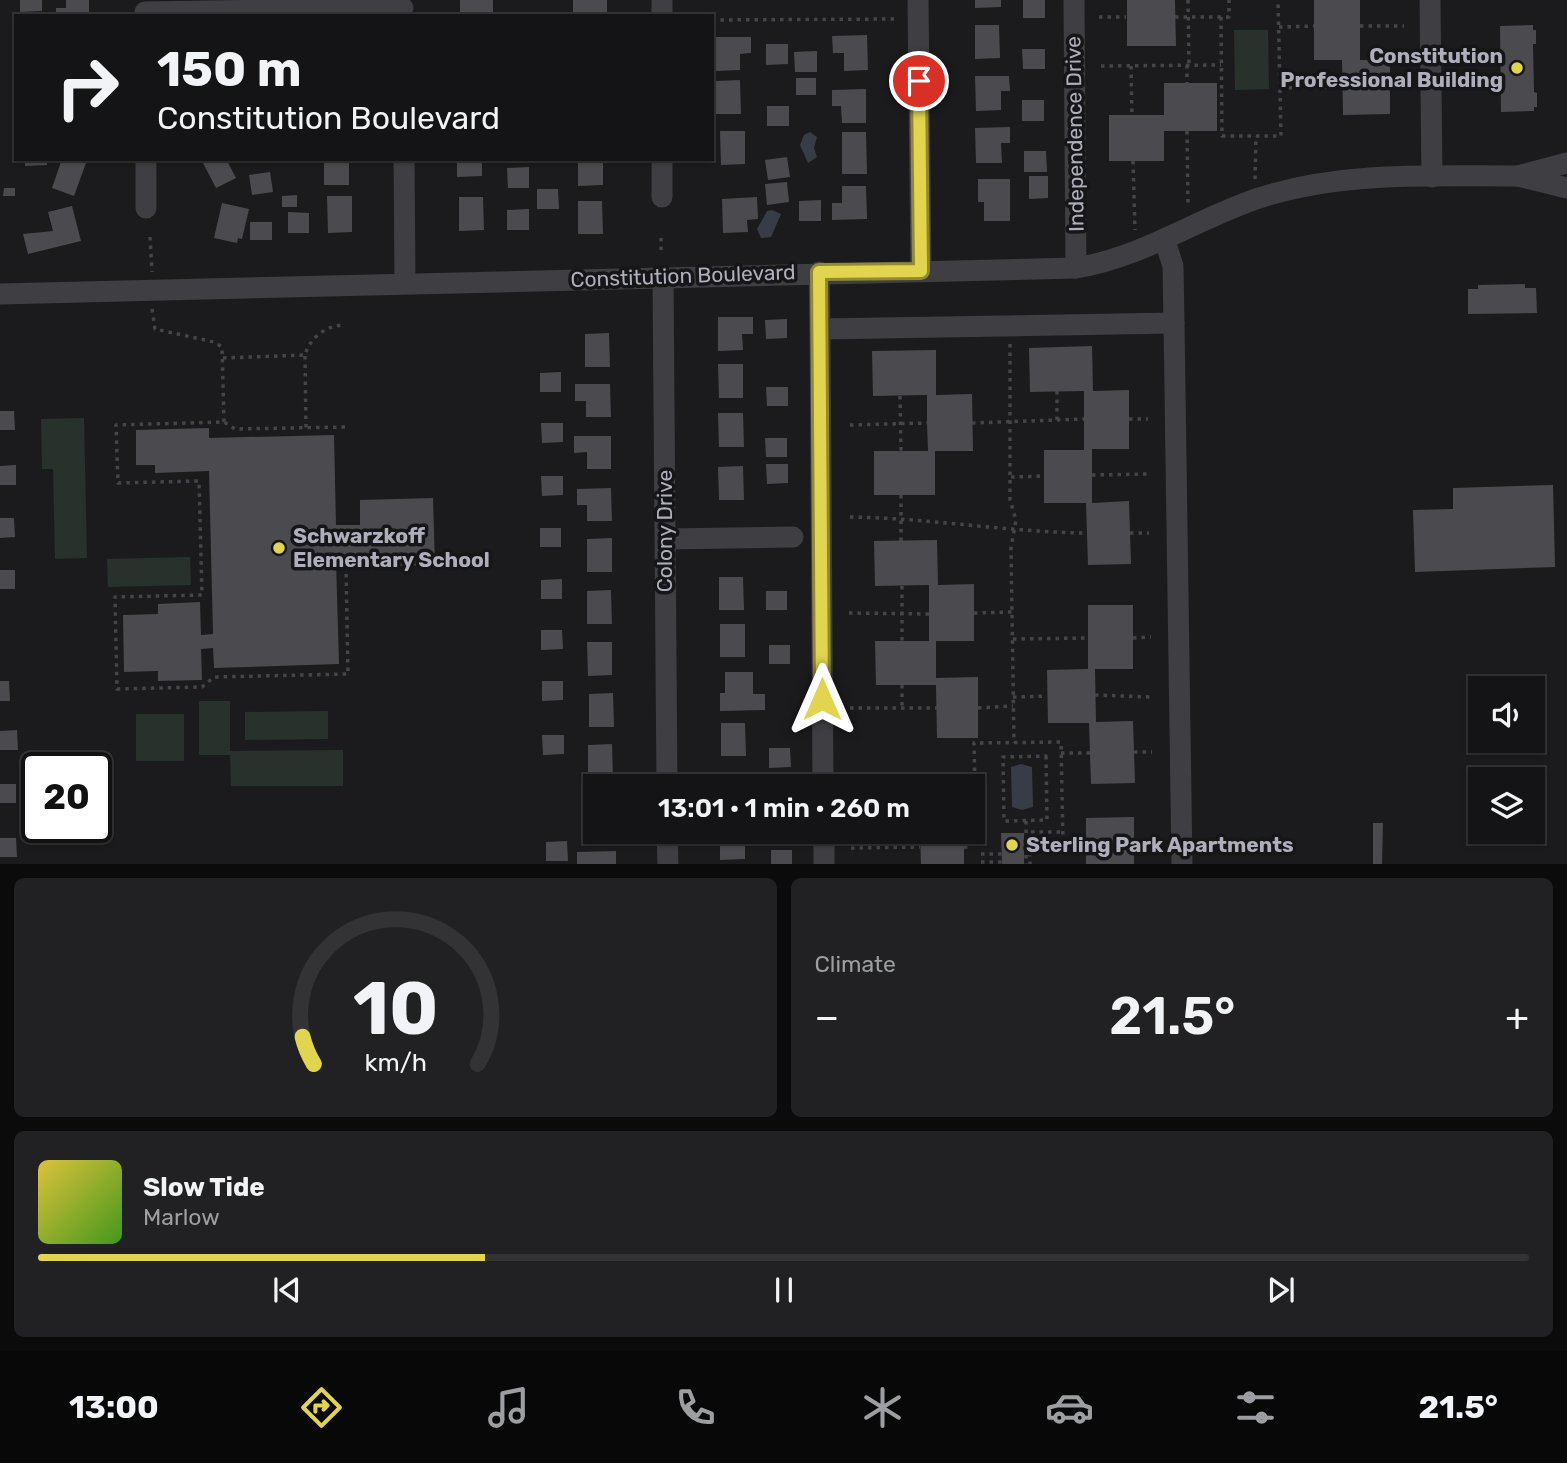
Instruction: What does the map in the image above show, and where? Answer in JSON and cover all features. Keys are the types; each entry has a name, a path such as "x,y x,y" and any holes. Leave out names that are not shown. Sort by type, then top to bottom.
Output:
{"street":[{"path":"918,0 921,271"},
{"name":"Independence Drive","path":"1074,0 1076,268"},
{"path":"1430,0 1432,177"},
{"path":"145,9 403,8"},
{"path":"146,161 146,208"},
{"path":"404,161 405,282"},
{"path":"662,161 662,197"},
{"name":"Constitution Boulevard","path":"0,294 405,282 1076,268 1120,259 1166,241 1221,213 1295,188 1368,178 1517,176 1567,163"},
{"name":"Constitution Boulevard","path":"1517,176 1567,188"},
{"path":"1166,241 1173,267 1182,864"},
{"path":"819,272 823,774"},
{"name":"Colony Drive","path":"663,277 667,774"},
{"path":"820,329 1174,323"},
{"path":"666,539 793,537"},
{"path":"667,844 668,864"},
{"path":"824,844 824,864"}],"path":[{"path":"1187,83 1188,0"},
{"path":"1175,17 1229,17 1229,0"},
{"path":"1221,17 1222,136 1280,136 1278,0"},
{"path":"1099,17 1126,17"},
{"path":"714,20 896,19"},
{"path":"1279,27 1314,26"},
{"path":"1360,26 1404,26"},
{"path":"1101,66 1221,65"},
{"path":"1131,66 1132,115"},
{"path":"1391,86 1405,86"},
{"path":"1280,88 1342,87"},
{"path":"1187,131 1188,214"},
{"path":"1255,136 1255,188"},
{"path":"1133,161 1135,239"},
{"path":"662,236 662,250"},
{"path":"150,237 152,278"},
{"path":"152,303 155,329 219,344 223,358 224,422"},
{"path":"306,428 307,348 320,333 343,325"},
{"path":"1010,335 1010,500 1016,520 1011,548 1014,743"},
{"path":"223,358 306,355"},
{"path":"1057,391 1057,420"},
{"path":"900,396 901,451"},
{"path":"972,422 1084,419"},
{"path":"1129,419 1148,419"},
{"path":"345,427 235,429 224,422 116,425 118,483 199,481 202,595 116,597 117,689 202,687 214,677 348,674 345,569"},
{"path":"849,425 927,423"},
{"path":"1092,475 1148,474"},
{"path":"1010,477 1044,476"},
{"path":"901,495 901,541"},
{"path":"850,517 901,518 1014,530 1086,533"},
{"path":"1130,533 1149,533"},
{"path":"902,586 902,641"},
{"path":"974,613 1012,612"},
{"path":"849,613 929,614"},
{"path":"1133,638 1151,637"},
{"path":"1012,639 1088,638"},
{"path":"902,685 902,708"},
{"path":"1096,695 1152,697"},
{"path":"1013,697 1048,696"},
{"path":"978,708 1013,706"},
{"path":"850,708 937,708"},
{"path":"975,774 974,743 1061,742 1063,844 1086,844"},
{"path":"1134,752 1152,752"},
{"path":"1061,753 1090,753"},
{"path":"1046,756 1047,820 1026,821 1004,821 1003,757 1046,756"},
{"path":"1026,821 1025,854 1028,864"},
{"path":"1028,864 1030,832 1063,832"},
{"path":"1134,843 1154,842"},
{"path":"964,846 971,847"},
{"path":"851,848 920,847"},
{"path":"981,854 1001,854 1001,862 981,862"}],"shaded area":[{"path":"1234,30 1268,30 1269,89 1235,90"},
{"path":"810,132 817,137 814,148 817,157 808,163 800,145 804,135"},
{"path":"767,211 781,214 771,237 761,238 757,229"},
{"path":"84,418 87,558 55,559 53,469 42,469 41,419"},
{"path":"190,557 191,585 108,587 107,559"},
{"path":"199,701 230,701 230,751 343,750 343,786 231,786 230,755 199,755"},
{"path":"328,711 328,739 245,740 245,712"},
{"path":"136,714 184,714 184,761 136,761"},
{"path":"1021,764 1032,767 1033,807 1022,810 1012,807 1011,767"}],"building":[{"path":"20,0 42,0 42,11 20,12"},
{"path":"66,0 89,0 89,14 56,14 56,8 66,8"},
{"path":"460,0 493,0 493,14 460,14"},
{"path":"573,0 607,0 607,14 573,14"},
{"path":"975,0 1001,0 1001,7 975,8"},
{"path":"1023,0 1045,0 1045,18 1023,18"},
{"path":"1127,0 1175,0 1176,46 1127,46"},
{"path":"1314,0 1360,0 1360,60 1390,60 1390,114 1343,115 1342,60 1314,60"},
{"path":"975,25 999,25 1000,58 975,59"},
{"name":"Constitution Professional Building","path":"1533,25 1533,30 1536,30 1536,44 1533,44 1537,107 1534,107 1534,111 1501,112 1500,26"},
{"path":"867,35 868,70 844,71 844,53 833,53 832,36"},
{"path":"715,37 751,37 751,53 740,54 740,70 716,71"},
{"path":"766,44 788,44 788,64 766,65"},
{"path":"1022,49 1045,49 1045,69 1023,69"},
{"path":"817,51 817,72 795,72 794,52"},
{"path":"975,76 1009,76 1010,91 1001,91 1001,110 976,111"},
{"path":"796,78 816,78 816,95 796,95"},
{"path":"740,80 741,114 716,114 715,81"},
{"path":"1164,83 1217,83 1217,131 1164,131 1164,161 1109,161 1109,115 1164,115"},
{"path":"866,89 866,123 842,123 841,106 832,106 832,90"},
{"path":"1022,100 1044,100 1044,121 1022,121"},
{"path":"767,106 789,106 789,126 767,126"},
{"path":"1010,127 1010,143 1001,143 1002,163 976,163 975,128"},
{"path":"720,131 745,131 745,164 721,165"},
{"path":"842,132 866,132 867,174 842,174"},
{"path":"1024,151 1046,151 1047,172 1024,172"},
{"path":"787,157 790,177 768,180 765,160"},
{"path":"25,161 47,161 47,165 25,166"},
{"path":"61,161 86,163 74,196 52,188"},
{"path":"202,161 227,161 236,178 216,188"},
{"path":"281,161 302,161 302,163"},
{"path":"324,161 349,161 349,185 324,185"},
{"path":"457,161 482,161 482,176 457,177"},
{"path":"578,161 603,161 603,185 578,186"},
{"path":"529,167 529,188 508,188 507,168"},
{"path":"270,172 273,192 252,195 249,175"},
{"path":"1029,176 1048,176 1048,198 1029,199"},
{"path":"978,179 1010,179 1010,221 984,221 984,202 978,202"},
{"path":"787,182 789,202 767,205 765,184"},
{"path":"842,186 866,186 867,219 832,220 832,203 842,203"},
{"path":"4,188 15,188 15,196 3,196"},
{"path":"537,189 558,189 559,209 537,209"},
{"path":"297,195 297,207 282,207 282,196"},
{"path":"327,196 352,196 352,232 328,233"},
{"path":"459,197 483,197 484,230 459,231"},
{"path":"757,197 758,219 747,220 748,232 723,233 722,199"},
{"path":"821,200 821,221 799,221 799,201"},
{"path":"578,201 602,201 603,234 578,234"},
{"path":"222,203 249,209 242,239 238,238 237,243 214,238"},
{"path":"72,206 81,241 28,254 23,234 53,231 48,212"},
{"path":"529,209 529,230 507,230 507,210"},
{"path":"288,212 309,213 309,233 288,233"},
{"path":"250,222 272,222 272,240 250,240"},
{"path":"1525,284 1525,288 1536,288 1537,313 1468,314 1468,289 1478,289 1478,285"},
{"path":"718,317 753,317 753,334 742,334 743,350 718,351"},
{"path":"787,319 787,338 766,339 765,320"},
{"path":"609,333 610,367 585,367 585,334"},
{"path":"1092,346 1093,391 1129,390 1129,449 1092,449 1092,503 1129,501 1131,564 1088,565 1086,503 1044,503 1044,450 1084,450 1084,391 1030,392 1029,348"},
{"path":"936,350 936,395 972,394 973,451 935,451 935,495 874,495 874,451 928,451 927,395 873,396 872,351"},
{"path":"718,364 743,364 743,398 719,398"},
{"path":"561,372 561,392 540,392 540,373"},
{"path":"575,384 610,384 611,417 586,417 586,401 575,401"},
{"path":"766,387 788,387 788,406 767,406"},
{"path":"0,411 14,411 15,430 0,430"},
{"path":"718,413 743,413 744,447 719,447"},
{"path":"541,423 563,423 563,442 542,443"},
{"path":"209,428 209,438 334,435 336,525 360,525 360,500 433,498 435,565 362,567 362,560 336,561 339,664 214,668 213,648 201,649 202,680 158,681 158,671 124,672 123,615 158,614 158,604 200,602 201,635 213,634 209,471 155,473 155,465 136,465 136,430"},
{"path":"574,436 611,436 611,469 587,469 587,452 574,453"},
{"path":"765,438 787,438 787,457 766,457"},
{"path":"766,464 788,464 788,483 767,484"},
{"path":"16,465 16,485 0,485 0,466"},
{"path":"743,466 744,500 719,500 718,467"},
{"path":"541,476 563,476 563,495 542,496"},
{"path":"1553,485 1555,567 1415,572 1413,510 1453,509 1453,488"},
{"path":"611,488 612,521 587,521 587,505 577,505 577,489"},
{"path":"0,518 14,518 15,537 0,538"},
{"path":"540,528 561,528 561,547 540,547"},
{"path":"612,538 612,572 587,572 587,539"},
{"path":"937,540 938,585 974,584 974,641 936,641 936,678 978,677 978,738 937,738 936,685 876,685 875,641 929,641 929,585 875,586 874,541"},
{"path":"0,570 15,570 15,589 0,589"},
{"path":"719,577 743,577 744,610 719,610"},
{"path":"562,579 562,599 541,599 541,580"},
{"path":"611,590 612,624 587,624 587,591"},
{"path":"766,591 787,591 787,610 766,610"},
{"path":"1088,605 1133,605 1133,669 1095,669 1096,722 1133,721 1135,783 1091,784 1089,723 1048,723 1047,670 1088,669"},
{"path":"720,624 745,624 745,657 720,657"},
{"path":"541,630 562,630 563,649 541,650"},
{"path":"587,642 612,642 612,675 588,676"},
{"path":"769,645 790,645 790,664 769,664"},
{"path":"725,672 753,672 753,694 765,694 765,710 720,711 720,693 725,693"},
{"path":"0,681 9,681 10,701 0,701"},
{"path":"542,681 563,681 563,700 542,701"},
{"path":"613,693 614,727 589,727 589,694"},
{"path":"721,723 745,723 746,756 721,756"},
{"path":"17,730 18,750 0,750 0,731"},
{"path":"542,735 564,735 564,754 543,755"},
{"path":"612,744 613,774 588,774 588,745"},
{"path":"769,748 790,748 791,767 769,768"},
{"path":"0,784 16,784 16,803 0,803"},
{"path":"1134,817 1134,864 1086,864 1086,818"},
{"path":"1373,823 1383,823 1382,864 1373,864"},
{"path":"1001,833 1024,833 1024,864 1002,864"},
{"path":"0,838 16,838 17,857 0,857"},
{"path":"567,841 568,861 546,861 546,842"},
{"path":"720,844 745,844 745,859 720,860"},
{"path":"920,844 964,844 964,864 921,864"},
{"path":"771,850 792,850 792,864 771,864"},
{"path":"616,851 616,864 577,864 577,852"}],"place":[{"name":"Constitution Professional Building","path":"1517,68"},
{"name":"Schwarzkoff Elementary School","path":"279,548"},
{"name":"Sterling Park Apartments","path":"1012,845"}],"route":[{"path":"822,699 819,272 921,271 919,81"}]}
